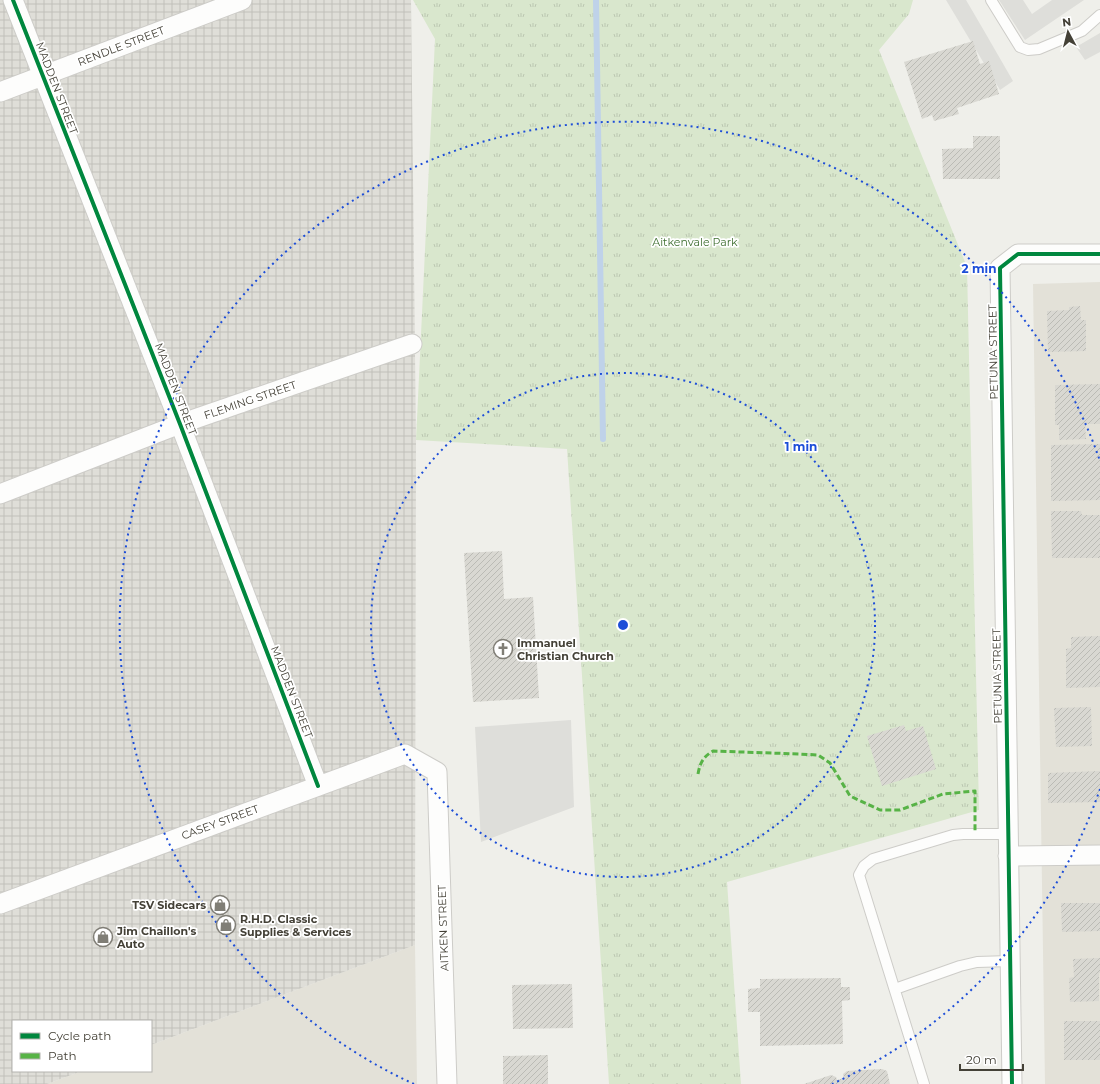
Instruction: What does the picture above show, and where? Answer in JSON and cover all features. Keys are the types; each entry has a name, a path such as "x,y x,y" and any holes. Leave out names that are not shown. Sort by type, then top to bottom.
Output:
{"street":[{"name":"MADDEN STREET","path":"14,0 42,76 180,424 318,786"},
{"name":"RENDLE STREET","path":"0,92 242,0"},
{"name":"PETUNIA STREET","path":"1012,1084 1000,268 1018,254 1100,254"},
{"name":"FLEMING STREET","path":"0,494 180,424 412,344"},
{"name":"CASEY STREET","path":"0,904 405,754 437,772"},
{"name":"AITKEN STREET","path":"437,772 448,1084"},
{"path":"1008,856 1100,855"}],"lane":[{"path":"991,0 1020,47 1028,50 1039,50 1082,31 1100,16"},
{"path":"924,1084 859,875 864,866 874,859 953,835 975,833 1008,834"},
{"path":"895,988 976,962 1010,961"}],"shaded area":[{"path":"0,0 411,0 416,440 415,945 152,1045 152,1020 12,1020 12,1072 79,1072 47,1084 0,1084"},
{"path":"946,0 966,0 1013,81 1000,90"},
{"path":"999,0 1023,0 1032,14 1052,0 1084,0 1025,40"},
{"path":"1100,33 1100,52 1085,60 1076,47"},
{"path":"1100,282 1100,1084 1045,1084 1033,284"},
{"path":"571,720 574,807 481,842 475,727"},
{"path":"415,945 417,1084 47,1084 79,1072 152,1072 152,1045"}],"green space":[{"name":"Aitkenvale Park","path":"413,0 913,0 909,14 879,50 967,267 979,810 727,882 741,1084 609,1084 567,449 416,440 435,39"}],"building":[{"path":"973,41 980,64 989,61 999,94 957,108 959,114 934,121 932,115 922,119 904,62"},
{"path":"973,136 1000,136 1000,179 943,179 942,149 973,148"},
{"path":"1080,306 1081,320 1086,320 1086,351 1048,352 1047,311 1069,310 1069,307"},
{"path":"1100,384 1100,424 1085,424 1086,439 1059,440 1059,425 1055,425 1055,385"},
{"path":"1100,444 1100,500 1051,501 1051,445"},
{"path":"1051,511 1081,511 1082,515 1100,515 1100,558 1052,558"},
{"name":"Immanuel Christian Church","path":"502,551 504,599 533,597 539,698 473,702 464,553"},
{"path":"1100,636 1100,687 1066,688 1066,649 1071,648 1071,637"},
{"path":"1091,707 1092,746 1056,747 1054,708"},
{"path":"904,725 906,731 923,726 936,769 882,786 867,736"},
{"path":"1100,771 1100,802 1048,803 1048,773"},
{"path":"1061,903 1100,903 1100,931 1062,932"},
{"path":"1100,958 1099,1001 1070,1002 1069,978 1074,977 1073,959"},
{"path":"841,978 841,987 850,987 850,1000 842,1001 843,1044 760,1046 760,1012 748,1012 748,989 760,988 760,979"},
{"path":"572,984 573,1028 513,1029 512,985"},
{"path":"1064,1021 1100,1021 1100,1060 1064,1060"},
{"path":"548,1055 548,1084 503,1084 503,1056"},
{"path":"882,1069 887,1071 890,1084 804,1084 831,1075 836,1077 837,1080 844,1078 843,1074 847,1071"}],"waterway":[{"path":"596,0 603,439"}],"marked path":[{"path":"698,774 702,761 713,751 818,755 830,763 850,796 880,810 900,810 943,794 975,791 975,833"}],"cycle path":[{"path":"13,0 180,424 318,786"},
{"path":"1012,1084 1000,268 1018,254 1100,254"}],"place":[{"name":"Immanuel Christian Church","path":"503,649"},
{"name":"TSV Sidecars","path":"220,905"},
{"name":"R.H.D. Classic Supplies & Services","path":"226,925"},
{"name":"Jim Chaillon's Auto","path":"103,937"}]}
